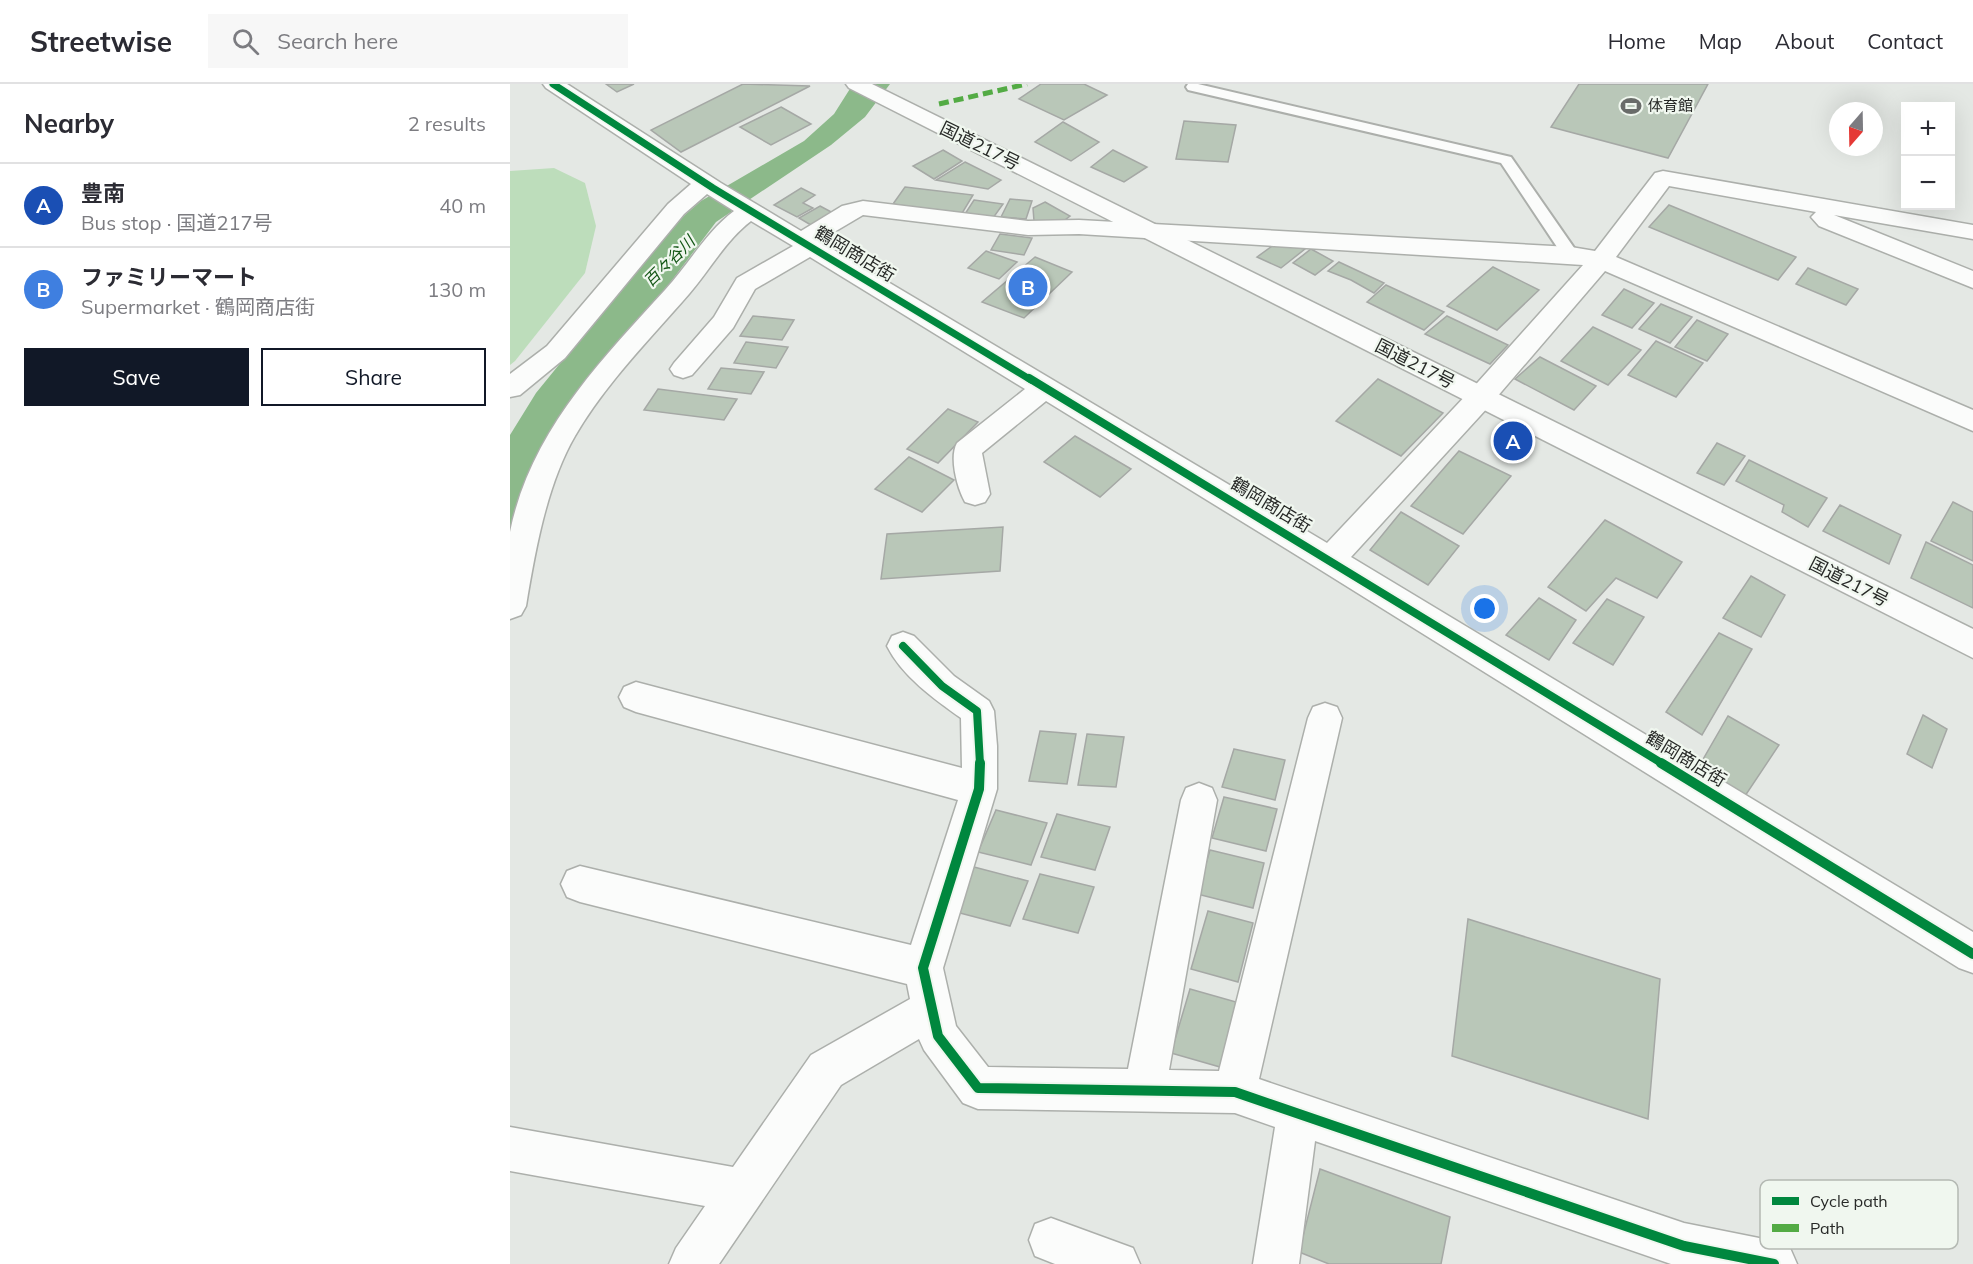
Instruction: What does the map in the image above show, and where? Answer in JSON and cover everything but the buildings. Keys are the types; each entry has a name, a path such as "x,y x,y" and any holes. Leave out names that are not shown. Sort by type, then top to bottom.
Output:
{"main road":[{"name":"鶴岡商店街","path":"553,84 710,185 1330,560 1973,954"},
{"name":"国道217号","path":"856,84 1156,232 1480,398 1973,644"},
{"path":"1330,560 1480,398 1601,260 1663,178 1973,232"},
{"path":"510,414 556,352 676,209 710,185"},
{"path":"1807,203 1827,221 1973,280"},
{"path":"510,606 518,558 537,492 562,433 592,389 702,264 725,231 749,208"},
{"path":"683,369 724,322 746,284 850,211 862,208 1028,228 1079,227 1571,255 1601,260 1973,421"},
{"path":"510,388 556,352"},
{"path":"975,494 967,450 1044,388"},
{"path":"903,646 942,686 976,711 980,746 979,789 923,968 938,1036 978,1088 1235,1092 1684,1246 1774,1264"},
{"path":"636,697 979,789"},
{"path":"1235,1092 1325,717"},
{"path":"1145,1090 1199,800"},
{"path":"580,884 923,968"},
{"path":"692,1264 826,1070 932,1009"},
{"path":"1275,1264 1298,1114"},
{"path":"510,1149 743,1191"},
{"path":"1051,1240 1116,1264"}],"lane":[{"path":"1193,87 1506,160 1571,255"}],"shaded area":[{"path":"554,168 585,183 596,226 585,273 510,365 510,171"}],"water":[{"name":"百々谷川","path":"853,84 890,84 865,117 831,145 716,222 645,316 563,416 510,554 510,435 536,393 671,227 701,201 804,141 834,114"}],"marked path":[{"path":"939,104 1027,84"}],"cycle path":[{"path":"553,84 713,188 1330,560 1973,954"},
{"path":"903,646 942,686 977,711 980,746 979,789 923,968 938,1036 978,1088 1235,1092 1684,1246 1774,1264"}],"place":[{"name":"体育館","path":"1631,106"},
{"name":"ファミリーマート","path":"1028,287"},
{"name":"豊南","path":"1513,441"}]}
